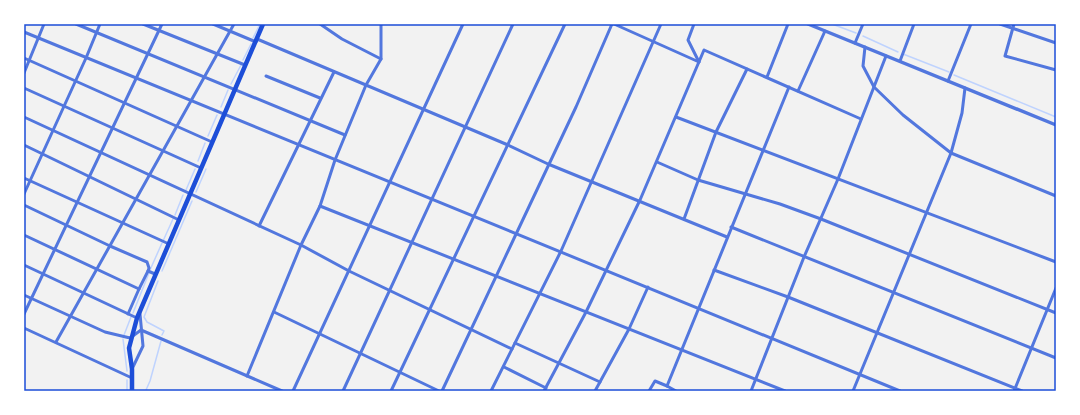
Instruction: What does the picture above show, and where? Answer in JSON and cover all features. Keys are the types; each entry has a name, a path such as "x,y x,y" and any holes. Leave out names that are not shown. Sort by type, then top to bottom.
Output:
{"main road":[{"path":"132,391 132,369 129,348 130,338 139,312 263,24"}],"street":[{"path":"24,73 44,24"},
{"path":"76,24 345,135"},
{"path":"24,194 76,81 100,24"},
{"path":"144,24 245,65"},
{"path":"24,314 162,24"},
{"path":"213,24 366,85 508,145 548,164 640,200 727,237"},
{"path":"56,342 234,24"},
{"path":"320,24 342,39 381,59"},
{"path":"247,376 301,245 320,206 335,160 366,85 381,59 381,24"},
{"path":"293,391 463,24"},
{"path":"342,391 513,24"},
{"path":"391,391 565,24"},
{"path":"442,391 613,24 699,62"},
{"path":"492,391 561,251 661,24"},
{"path":"694,24 688,40 699,62"},
{"path":"767,77 788,24"},
{"path":"808,24 965,88 994,98 1056,125"},
{"path":"855,43 863,24"},
{"path":"900,61 914,24"},
{"path":"948,81 971,24"},
{"path":"1000,24 1013,26 1056,43"},
{"path":"1013,26 1005,56 1056,70"},
{"path":"798,91 825,31"},
{"path":"24,32 900,391"},
{"path":"865,47 863,66 874,87 903,115 951,153 1056,196"},
{"path":"504,367 545,389 586,312 640,200 704,50 861,120"},
{"path":"751,391 804,257 838,179 886,56"},
{"path":"24,58 212,142"},
{"path":"684,219 716,132 747,69"},
{"path":"260,226 320,98 334,72"},
{"path":"266,76 320,98"},
{"path":"667,386 789,87"},
{"path":"24,88 63,107 201,168"},
{"path":"853,391 951,153 962,113 965,88"},
{"path":"676,117 1056,262"},
{"path":"24,118 301,245 349,271 512,349"},
{"path":"24,145 179,220"},
{"path":"657,162 698,180 821,219 1056,313"},
{"path":"24,178 77,204 169,244"},
{"path":"24,205 147,262 149,268 148,271 128,314"},
{"path":"320,206 785,391"},
{"path":"732,228 893,294 1056,358"},
{"path":"24,235 139,289"},
{"path":"24,265 137,318"},
{"path":"714,270 788,297 1015,390 1022,391"},
{"path":"148,271 156,274"},
{"path":"595,391 629,329 648,287"},
{"path":"1015,390 1056,288"},
{"path":"24,296 105,332 130,338 141,330"},
{"path":"132,369 143,346 139,312"},
{"path":"274,312 439,391"},
{"path":"24,328 132,378"},
{"path":"141,330 282,391"},
{"path":"515,343 560,362 600,382"},
{"path":"649,391 655,381 676,391"}],"waterway":[{"path":"253,38 260,24"},
{"path":"832,24 856,33"},
{"path":"863,36 898,52"},
{"path":"243,60 251,44"},
{"path":"903,54 949,72"},
{"path":"231,84 241,65"},
{"path":"954,75 1056,117"},
{"path":"221,107 228,90"},
{"path":"208,136 217,115"},
{"path":"198,161 205,143"},
{"path":"186,190 195,169"},
{"path":"196,192 206,169"},
{"path":"175,215 183,195"},
{"path":"162,271 192,201"},
{"path":"163,241 173,219"},
{"path":"150,270 162,243"},
{"path":"133,313 149,273"},
{"path":"158,281 144,317 147,322 164,331 162,335"},
{"path":"124,335 131,317"},
{"path":"123,339 127,371"},
{"path":"146,390 161,341"},
{"path":"127,380 127,391"}]}
